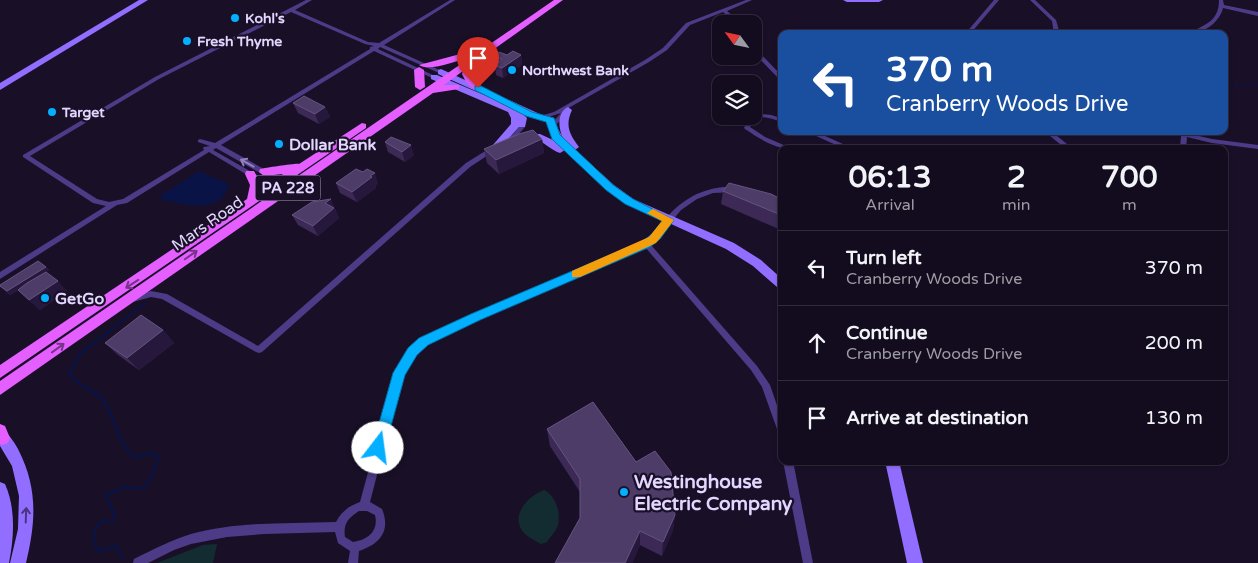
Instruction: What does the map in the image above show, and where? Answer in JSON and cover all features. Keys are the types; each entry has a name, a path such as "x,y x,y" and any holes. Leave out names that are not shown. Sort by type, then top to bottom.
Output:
{"main road":[{"name":"Mars Road","path":"0,389 281,187 372,129 548,0"},
{"name":"Mars Road","path":"468,58 558,0"},
{"path":"420,87 421,67 468,58 467,74 469,80 478,88"},
{"name":"Mars Road","path":"0,372 250,203 281,187 314,158 420,87 442,76"},
{"path":"372,129 434,90 442,87 456,87"},
{"path":"264,172 283,171 314,158"},
{"path":"250,174 255,181 256,188 250,203"},
{"path":"0,366 30,351"},
{"path":"0,399 18,376"}],"street":[{"path":"0,87 144,0"},
{"path":"114,204 95,201 25,156 157,78 310,0"},
{"path":"0,276 114,204 131,198 190,163 453,0"},
{"path":"495,148 531,136 547,134 558,118 568,110 665,49 688,24 750,0"},
{"path":"847,0 879,0"},
{"path":"971,30 997,0"},
{"path":"1032,0 1054,21 1055,30"},
{"path":"1198,30 1211,24 1219,15 1222,3 1258,14"},
{"path":"291,10 367,43 380,45 421,67"},
{"path":"723,10 729,15"},
{"path":"391,50 389,44 392,38"},
{"path":"367,43 373,50 389,57 478,88 529,114 550,120 555,137 611,198 634,211 667,222"},
{"path":"357,60 371,56 389,57"},
{"path":"762,57 778,72"},
{"path":"442,76 456,87 519,114 523,120 524,132 552,142 616,192 638,206 778,281"},
{"path":"109,311 141,296 156,294 168,297 259,350 468,164 516,135 527,120 556,113 589,96"},
{"path":"495,148 505,139 516,124 514,116 507,109"},
{"path":"568,110 563,126 569,141 606,178 616,192"},
{"path":"778,119 768,115 760,116 751,120 747,128 756,135 780,145"},
{"path":"226,151 227,144 235,135"},
{"path":"818,135 841,145"},
{"path":"1052,135 1065,145"},
{"path":"1181,135 1258,147"},
{"path":"1183,145 1184,136"},
{"path":"200,141 217,146 264,172 281,187 250,174 223,159 209,151 200,141"},
{"path":"190,163 206,159 223,159"},
{"path":"364,506 399,373 418,346 441,332 646,244 656,237 667,222 689,199 704,192 720,189 745,193"},
{"path":"646,244 754,368 766,385 778,420"},
{"path":"1,435 19,463 27,488 25,530 18,563"},
{"path":"789,465 808,563"},
{"path":"893,465 915,563"},
{"path":"0,489 5,508 6,529 0,563"},
{"path":"364,506 375,508 379,512 382,525 368,544 355,547 346,545 341,540 339,527 347,513 364,506"},
{"path":"138,563 179,544 203,536 237,532 339,527"},
{"path":"353,563 355,547"}],"green space":[{"path":"544,490 552,496 557,505 559,520 557,527 547,542 541,544 524,533 520,527 519,520 522,507 532,497"},
{"path":"217,544 213,563 157,563 203,545"}],"shaded area":[{"path":"199,171 230,185 222,198 208,205 201,206 162,200 160,196"}],"building":[{"path":"513,51 521,55 502,68 494,65 502,59 494,56 499,52 507,55"},
{"path":"304,96 325,107 315,114 293,103"},
{"path":"533,130 542,139 496,160 484,149 519,134"},
{"path":"391,137 411,145 402,152 385,142"},
{"path":"356,169 363,172 367,169 375,173 352,192 336,183"},
{"path":"729,183 771,194 778,198 778,214 723,191"},
{"path":"331,199 325,203 334,208 313,226 292,215 312,202"},
{"path":"38,261 46,267 7,291 0,286 0,285"},
{"path":"46,272 58,281 29,300 18,290 27,283"},
{"path":"141,315 163,330 127,358 105,343"},
{"name":"Westinghouse Electric Company","path":"593,402 636,462 655,451 671,472 675,515 663,542 640,531 625,563 555,563 580,518 580,479 547,429"}],"waterway":[{"path":"1254,0 1258,3"},
{"path":"1228,86 1258,84"},
{"path":"109,331 145,303"},
{"path":"111,330 80,354 69,374 77,382 100,396 108,407 120,439 129,452 136,458 150,453 158,456 152,477 143,488 124,487 106,495 115,516 112,522 103,520 99,524 93,539 99,551 116,546 122,558"}],"slow traffic":[{"path":"576,274 653,240 669,220 653,213"}],"place":[{"name":"Kohl's","path":"235,18"},
{"name":"Fresh Thyme","path":"187,41"},
{"name":"Northwest Bank","path":"512,70"},
{"name":"Target","path":"52,112"},
{"name":"Dollar Bank","path":"279,144"},
{"name":"GetGo","path":"45,298"},
{"name":"Westinghouse Electric Company","path":"624,492"}],"route":[{"path":"378,448 399,373 412,351 436,334 646,244 656,237 669,220 629,201 610,187 555,137 553,123 550,120 529,114 504,99 478,88"}]}
